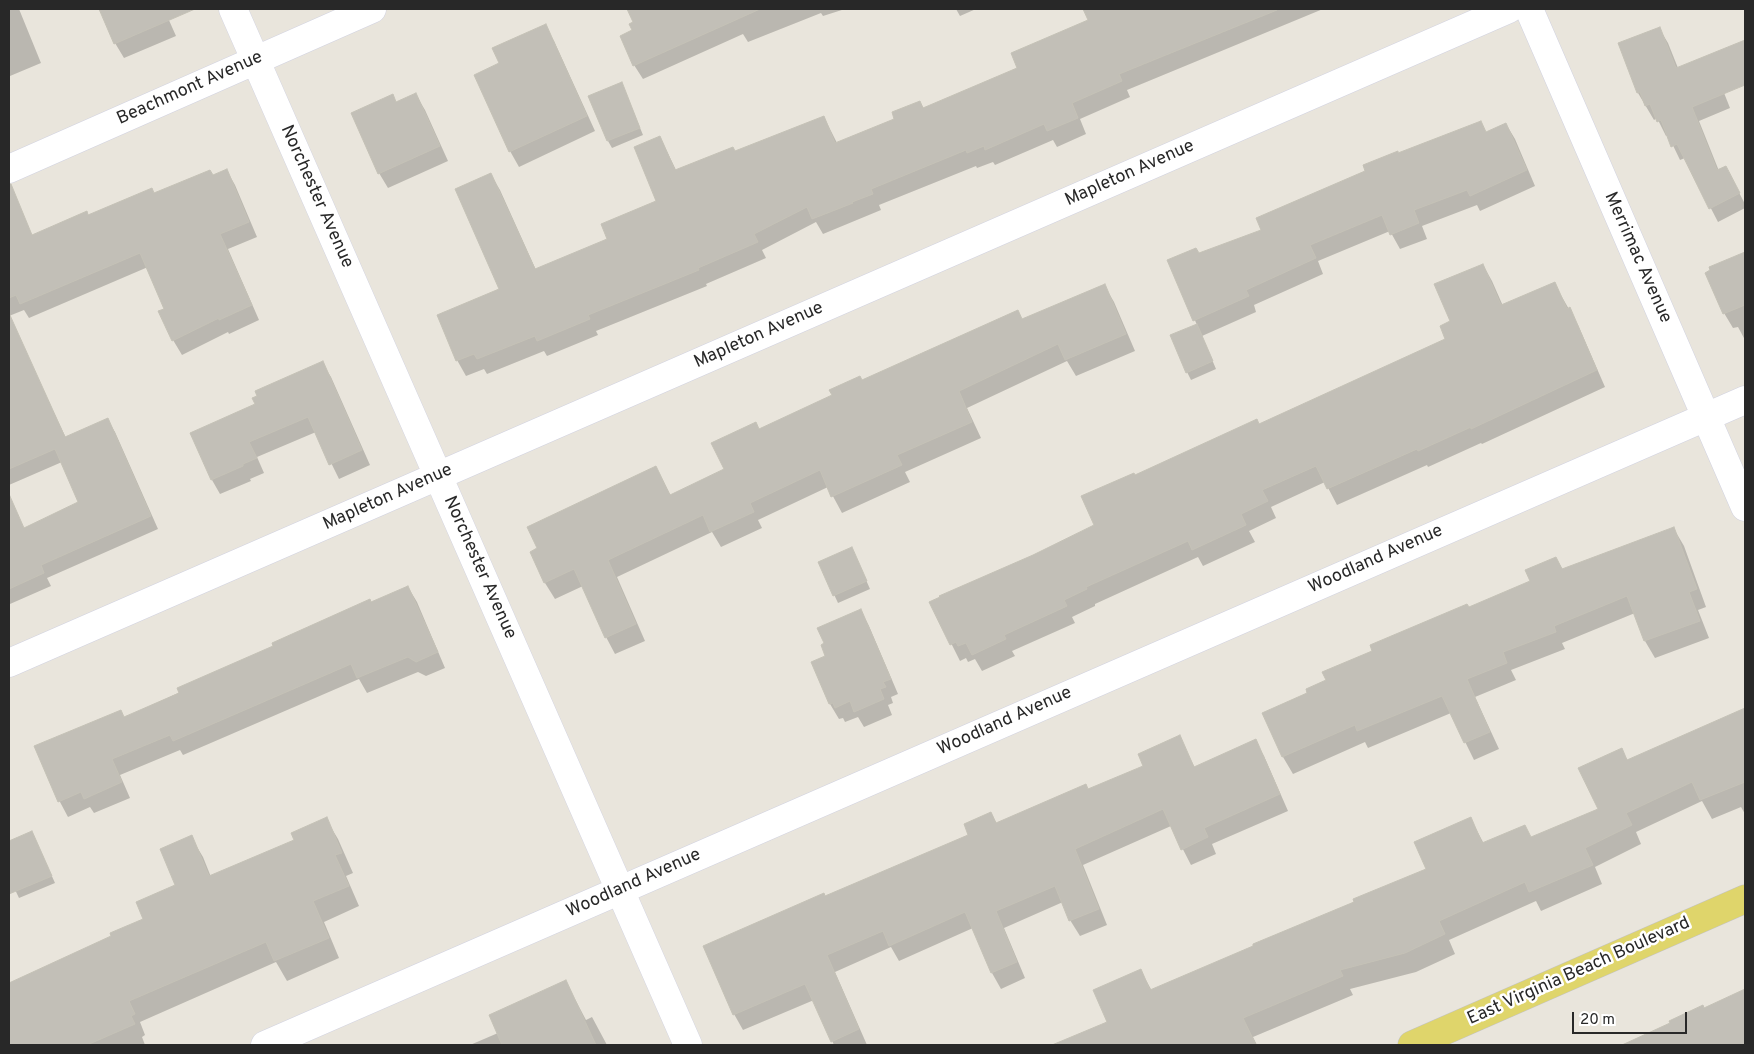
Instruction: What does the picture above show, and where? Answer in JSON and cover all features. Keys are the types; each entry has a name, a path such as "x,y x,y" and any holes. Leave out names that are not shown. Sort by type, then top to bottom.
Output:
{"main road":[{"name":"East Virginia Beach Boulevard","path":"1412,1045 1745,899"}],"street":[{"name":"Norchester Avenue","path":"233,9 688,1045"},
{"name":"Beachmont Avenue","path":"9,169 372,9"},
{"name":"Mapleton Avenue","path":"9,663 1509,9"},
{"name":"Merrimac Avenue","path":"1529,9 1745,507"},
{"name":"Woodland Avenue","path":"265,1045 1745,400"}],"building":[{"path":"99,9 195,9 114,44"},
{"path":"627,9 760,9 633,66 620,36 632,30 629,24 633,22"},
{"path":"1083,9 1277,10 1119,74 1122,81 1072,103 1078,118 1047,131 1044,124 985,150 984,146 967,153 966,150 871,189 873,194 812,219 807,207 754,234 758,242 698,268 699,270 588,315 590,319 537,341 535,336 477,359 474,354 456,361 437,315 499,289 455,189 491,173 535,269 607,239 601,224 656,201 634,147 660,136 675,170 733,147 735,151 824,116 835,143 894,119 892,112 920,101 923,108 1017,68 1011,53 1088,20"},
{"path":"546,24 587,116 509,152 474,75 499,63 492,48"},
{"path":"1660,27 1676,68 1745,40 1745,85 1692,107 1717,170 1726,166 1740,193 1709,209 1677,144 1671,147 1661,120 1657,122 1650,104 1645,106 1640,92 1637,93 1618,43"},
{"path":"622,82 640,128 607,141 588,96"},
{"path":"416,93 440,146 378,174 351,113 393,94 396,102"},
{"path":"1481,121 1486,132 1506,123 1527,170 1470,196 1467,190 1414,210 1419,223 1390,235 1382,215 1310,245 1316,258 1246,290 1249,296 1193,321 1167,260 1196,248 1199,253 1261,230 1256,218 1365,171 1363,165"},
{"path":"227,169 249,222 220,234 252,305 219,320 219,318 172,341 158,311 164,309 140,253 20,304 16,295 9,298 9,184 11,184 32,235 87,211 88,215 152,188 154,193 210,170 213,175"},
{"path":"1745,252 1745,305 1723,314 1705,273 1710,270 1709,267"},
{"path":"1483,264 1501,305 1555,282 1567,309 1570,307 1597,370 1471,429 1471,427 1418,451 1417,449 1327,489 1316,466 1262,490 1268,501 1241,514 1246,525 1192,550 1188,541 1086,587 1087,589 1064,600 1067,606 1004,635 1006,639 972,655 966,643 958,646 956,642 950,645 929,602 1094,525 1081,496 1134,473 1135,475 1257,419 1259,424 1445,339 1440,326 1450,321 1434,284"},
{"path":"1105,284 1126,334 1065,360 1058,344 959,391 972,422 897,455 902,465 831,497 820,470 750,503 754,512 710,532 703,515 608,560 636,624 605,638 574,569 544,583 530,552 537,548 527,527 656,466 670,495 724,469 711,443 756,422 759,429 832,395 829,390 860,376 862,380 1018,310 1022,319"},
{"path":"9,313 65,437 108,418 151,516 41,565 44,573 9,589 9,494 24,528 78,502 55,449 9,469"},
{"path":"1197,324 1213,361 1186,373 1170,335"},
{"path":"323,361 362,450 329,465 308,417 249,442 257,458 211,480 190,433 255,404 252,398 257,396 255,391"},
{"path":"1674,527 1697,589 1689,592 1700,621 1644,641 1627,596 1554,626 1556,632 1503,652 1507,663 1467,679 1490,732 1464,743 1442,696 1357,731 1355,725 1282,757 1262,713 1307,693 1306,689 1326,680 1322,672 1372,651 1370,645 1467,604 1469,607 1530,581 1525,570 1556,557 1562,569"},
{"path":"852,547 867,581 833,596 818,562"},
{"path":"408,586 438,652 416,662 408,657 357,678 351,664 173,741 170,735 112,759 122,782 84,799 81,792 58,802 34,746 121,710 124,717 179,693 177,688 273,646 272,643 370,599 371,602"},
{"path":"861,609 891,679 883,682 886,687 880,689 884,699 854,712 850,701 835,708 833,703 829,704 811,662 825,656 821,645 824,643 817,628"},
{"path":"1745,708 1745,782 1700,800 1692,782 1626,813 1632,825 1585,848 1593,865 1529,892 1525,882 1439,921 1445,934 1405,953 1340,970 1343,976 1243,1018 1256,1045 1052,1045 1107,1022 1093,990 1141,969 1150,990 1354,902 1353,899 1426,869 1414,842 1471,817 1482,843 1525,825 1531,837 1598,809 1578,768 1622,748 1627,760"},
{"path":"1180,735 1194,767 1256,739 1280,794 1204,828 1208,837 1181,850 1163,809 1075,849 1099,909 1069,921 1055,886 996,911 1017,962 991,973 965,912 889,946 883,931 827,955 859,1029 831,1042 805,984 733,1015 703,946 824,893 825,896 968,835 964,824 991,812 996,823 1086,784 1088,789 1143,766 1138,754"},
{"path":"327,817 342,853 335,855 349,886 313,901 329,938 274,961 266,942 129,1001 135,1014 131,1016 135,1024 87,1045 9,1045 9,983 111,936 110,933 143,919 136,902 175,885 160,849 192,835 209,876 294,840 291,833"},
{"path":"32,831 52,876 9,894 9,841"},
{"path":"566,980 596,1045 502,1045 489,1015"},
{"path":"1745,989 1745,1045 1622,1045 1670,1023 1669,1021 1703,1005 1704,1008"}]}
